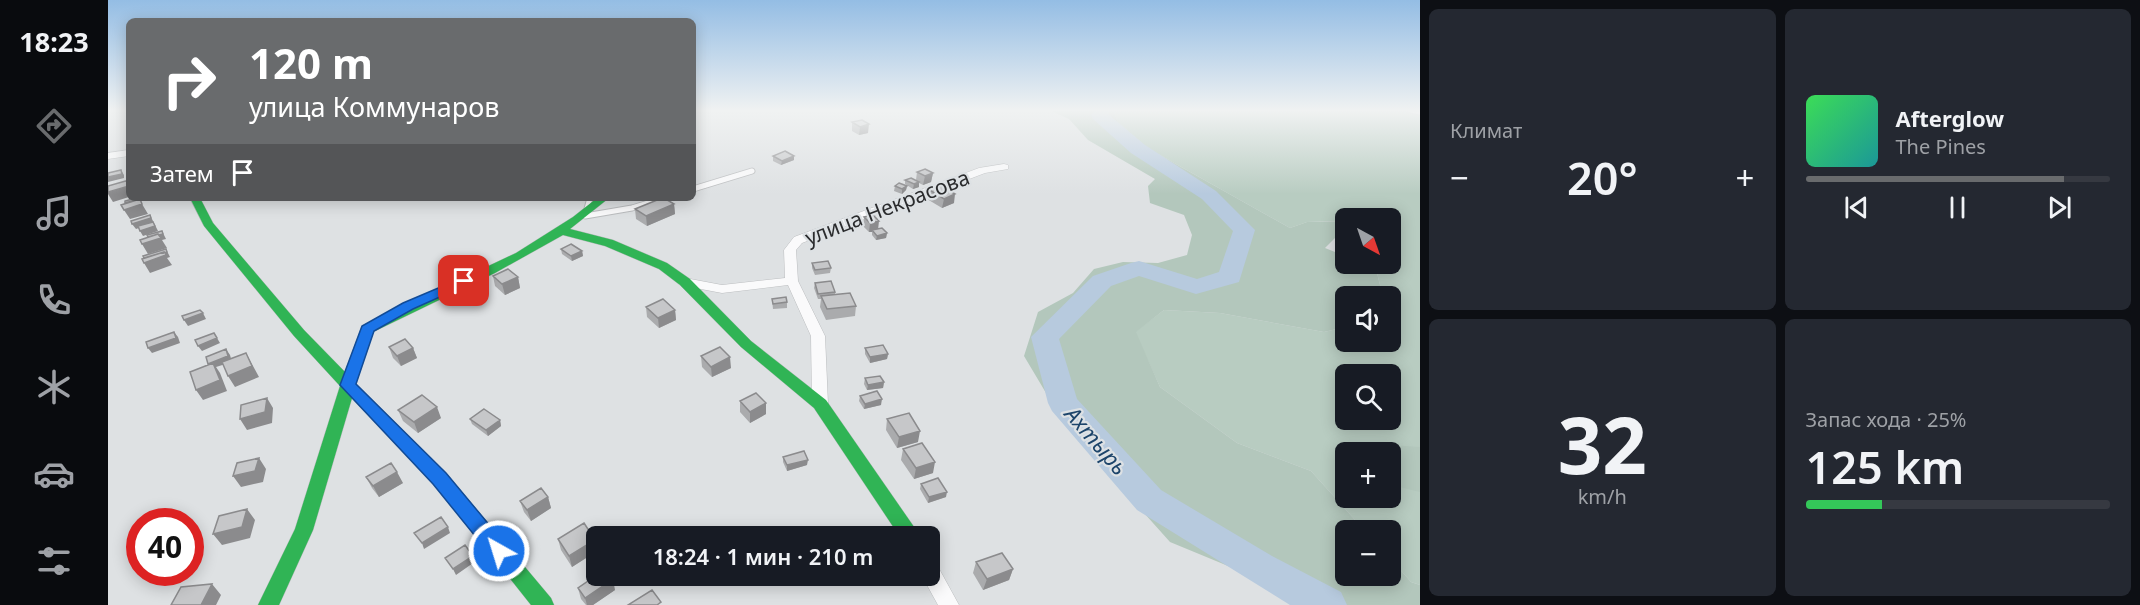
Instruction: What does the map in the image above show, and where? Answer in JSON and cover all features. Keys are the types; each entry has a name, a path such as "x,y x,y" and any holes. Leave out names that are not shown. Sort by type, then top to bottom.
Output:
{"street":[{"path":"108,156 126,153"},
{"name":"улица Некрасова","path":"820,404 818,336 792,281 790,250 798,240 983,170 1004,167"},
{"path":"196,201 208,224 299,333 440,478 544,605"},
{"path":"268,605 304,530 367,329 408,306 520,257 564,231 601,201"},
{"path":"564,231 609,243 663,266 685,282 746,344 820,404 903,526"},
{"path":"685,282 722,289 792,281"},
{"path":"938,586 949,605"}],"lane":[{"path":"696,188 752,171"},
{"path":"589,201 585,216 632,208 654,201"}],"green space":[{"path":"1086,138 1136,138 1144,146 1290,228 1307,222 1335,221 1335,238 1325,248 1335,252 1335,274 1377,274 1380,286 1335,286 1335,329 1324,332 1220,313 1164,310 1136,332 1160,387 1237,443 1311,471 1335,498 1335,508 1344,508 1355,520 1335,520 1335,586 1401,586 1401,570 1411,582 1420,585 1420,605 1294,605 1262,580 1170,542 1102,466 1052,403 1024,356 1038,312 1073,293 1094,269 1123,262 1158,263 1187,255 1192,235 1184,215 1150,203 1148,186 1155,179"},
{"path":"1136,138 1420,138 1420,585 1411,582 1401,570 1401,520 1355,520 1344,508 1401,508 1401,442 1335,442 1335,498 1311,471 1237,443 1160,387 1135,332 1164,310 1220,313 1324,332 1335,329 1335,352 1401,352 1401,286 1380,286 1377,274 1401,274 1401,208 1335,208 1335,221 1307,222 1290,228 1144,146"},
{"path":"1401,446 1420,447 1420,492 1401,487"}],"building":[{"path":"785,151 794,156 782,161 773,156"},
{"path":"925,169 933,173 925,176 917,172"},
{"path":"121,170 122,174 108,177 108,173"},
{"path":"911,178 919,182 914,184 905,180"},
{"path":"126,181 126,187 108,192 108,186"},
{"path":"899,183 907,186 902,189 895,186"},
{"path":"940,185 955,194 944,199 928,189"},
{"path":"134,201 141,201 142,204 124,210 121,205"},
{"path":"655,201 669,201 674,204 646,216 635,209"},
{"path":"150,215 151,218 132,224 131,221"},
{"path":"873,215 879,221 870,223 864,217"},
{"path":"153,222 155,226 140,231 138,226"},
{"path":"882,228 887,233 877,236 872,230"},
{"path":"162,231 163,234 148,237 147,235"},
{"path":"158,234 161,238 142,244 140,240"},
{"path":"571,244 582,251 571,256 561,249"},
{"path":"166,249 167,252 164,253 144,258 143,256"},
{"path":"164,252 166,255 144,263 142,259"},
{"path":"828,261 831,268 815,270 812,263"},
{"path":"508,269 518,277 502,284 493,276"},
{"path":"831,281 835,292 818,294 815,283"},
{"path":"850,293 856,306 827,309 821,296"},
{"path":"786,297 787,302 773,304 772,299"},
{"path":"663,299 675,310 658,318 646,307"},
{"path":"200,310 203,313 184,320 182,316"},
{"path":"174,332 176,338 148,348 146,342"},
{"path":"214,333 217,338 198,346 195,340"},
{"path":"405,339 413,348 397,356 389,347"},
{"path":"883,345 888,354 870,357 865,348"},
{"path":"720,347 730,357 711,367 701,356"},
{"path":"226,349 228,356 208,364 206,357"},
{"path":"246,353 252,366 228,376 222,362"},
{"path":"213,363 220,380 196,390 190,372"},
{"path":"880,376 884,382 868,385 865,378"},
{"path":"877,391 882,399 865,404 860,396"},
{"path":"756,393 766,403 750,412 740,401"},
{"path":"422,395 437,407 414,422 398,410"},
{"path":"267,398 265,412 240,419 241,405"},
{"path":"484,409 500,420 486,430 470,419"},
{"path":"909,413 920,431 899,437 887,419"},
{"path":"922,443 935,462 916,468 903,449"},
{"path":"804,451 808,460 787,465 783,457"},
{"path":"259,458 255,471 233,476 237,463"},
{"path":"391,463 397,472 373,486 366,477"},
{"path":"938,478 947,492 929,497 921,484"},
{"path":"541,488 548,497 527,510 520,501"},
{"path":"247,509 242,527 213,534 219,516"},
{"path":"441,517 448,527 422,543 414,533"},
{"path":"584,523 586,526 586,546 569,556 558,539"},
{"path":"465,545 473,556 453,569 445,558"},
{"path":"1002,553 1013,569 987,579 976,562"},
{"path":"586,583 586,586 603,586 585,598 578,588"},
{"path":"212,584 201,605 171,605 181,587"},
{"path":"652,590 661,602 657,605 628,605"}],"waterway":[{"name":"Ахтырь","path":"1126,138 1138,149 1209,195 1244,230 1230,277 1196,287 1139,268 1102,281 1045,337 1063,403 1149,500 1259,568 1327,605"}],"traffic: fast":[{"path":"196,201 208,224 299,333 348,385 304,530 268,605"},
{"path":"544,605 440,478 348,385 367,329 520,255 549,238 600,201"},
{"path":"563,231 609,243 663,266 685,282 746,344 820,404 903,526"}],"route":[{"path":"464,281 408,306 367,329 348,385 440,478 499,551"}]}
